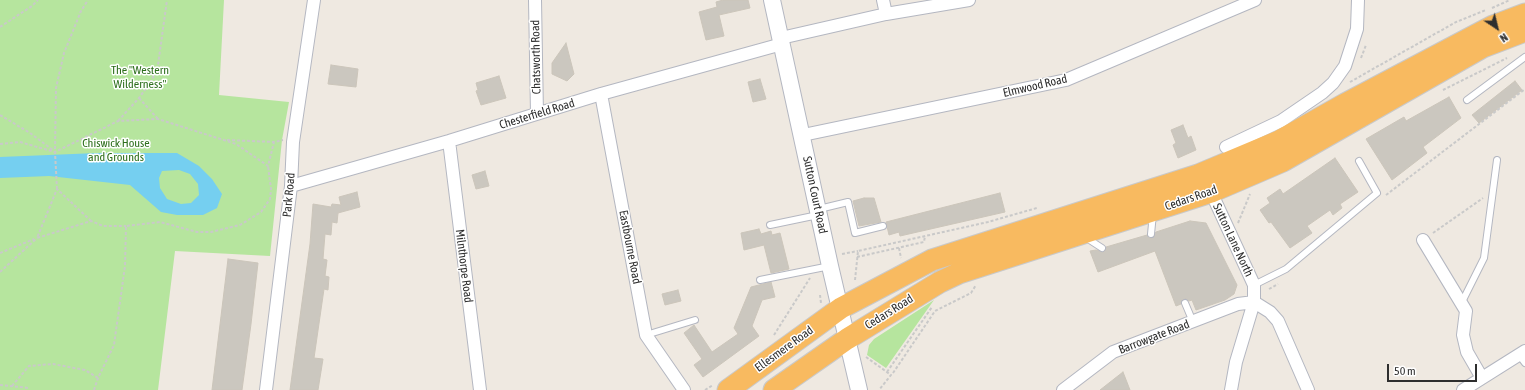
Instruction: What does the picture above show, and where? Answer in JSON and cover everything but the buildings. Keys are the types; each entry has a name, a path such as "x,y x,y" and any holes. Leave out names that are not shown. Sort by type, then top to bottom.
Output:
{"highway":[{"name":"Cedars Road","path":"840,308 932,260 1198,175 1279,141 1345,104 1493,26 1525,14"},
{"name":"Cedars Road","path":"847,338 914,296 959,273 1211,192 1283,161 1483,47 1525,31"},
{"name":"Ellesmere Road","path":"728,390 840,308"},
{"path":"774,390 847,338"}],"street":[{"name":"Park Road","path":"266,390 291,186 293,142 314,0"},
{"name":"Chatsworth Road","path":"535,0 537,114"},
{"name":"Sutton Court Road","path":"772,0 819,212 825,264 840,308 859,390"},
{"path":"883,0 886,14"},
{"name":"Chesterfield Road","path":"291,186 449,141 601,94 782,41 886,14 969,0"},
{"name":"Elmwood Road","path":"803,135 1066,80 1254,0"},
{"path":"1226,147 1281,121 1322,93 1333,83 1345,66 1357,29 1358,0"},
{"name":"Eastbourne Road","path":"601,94 646,335 684,390"},
{"name":"Milnthorpe Road","path":"449,141 480,390"},
{"name":"Sutton Lane North","path":"1211,192 1254,285 1254,302 1236,362 1231,390"},
{"path":"1423,240 1466,310 1463,335 1466,352 1482,378"},
{"path":"1254,302 1270,312 1278,321 1308,390"},
{"name":"Barrowgate Road","path":"1063,390 1113,352 1238,304 1254,302"},
{"path":"1463,390 1523,356"}],"lane":[{"path":"1467,100 1525,57"},
{"path":"1462,302 1484,258 1497,160"},
{"path":"1254,285 1286,269 1377,193 1359,161"},
{"path":"770,225 819,212 848,202 855,233 883,226"},
{"path":"1151,234 1154,211"},
{"path":"1081,234 1102,248"},
{"path":"760,280 825,264"},
{"path":"1185,303 1193,322"},
{"path":"646,335 695,320"}],"path":[{"path":"0,27 32,6 38,0"},
{"path":"0,272 37,238 57,189 55,152 58,81 64,53 81,11 88,0"},
{"path":"0,144 20,142 55,152 118,121 139,98 152,80 158,65 168,0"},
{"path":"1344,86 1456,22 1510,0"},
{"path":"1381,199 1525,89"},
{"path":"139,98 158,119"},
{"path":"0,115 30,133 55,152"},
{"path":"118,121 158,119 236,144 268,166"},
{"path":"224,140 274,142 282,140"},
{"path":"57,189 91,221 103,226 114,227 160,222 177,225 197,232 211,232 240,225 261,212 270,199 271,189 268,166 274,142"},
{"path":"1423,240 1493,192"},
{"path":"1239,226 1238,221 1251,193"},
{"path":"771,341 825,264 858,251 994,221 1043,206"},
{"path":"0,252 37,238 91,221"},
{"path":"94,390 98,378 114,345 125,266 126,226"},
{"path":"858,256 924,242 925,236"},
{"path":"899,248 901,259"},
{"path":"855,280 858,251"},
{"path":"1269,289 1283,281"},
{"path":"879,390 892,374 935,312 971,293 977,284 969,288"},
{"path":"887,372 930,310 937,303"},
{"path":"866,357 892,374"},
{"path":"12,386 29,366 53,364 85,370 98,378"},
{"path":"0,385 29,388"}],"green space":[{"name":"Chiswick House and Grounds","path":"0,0 224,0 219,95 289,102 282,140 270,256 175,251 158,390 0,390"},
{"path":"934,300 886,368 867,355 869,345 874,339"}],"water":[{"path":"97,153 177,153 199,166 212,179 222,194 217,208 203,215 177,215 161,212 130,185 49,176 0,178 0,157","holes":["179,170 190,174 198,184 199,195 191,203 181,204 167,199 160,188 159,178 162,171"]}],"park label":[{"name":"The \"Western Wilderness\"","path":"140,77"}]}
